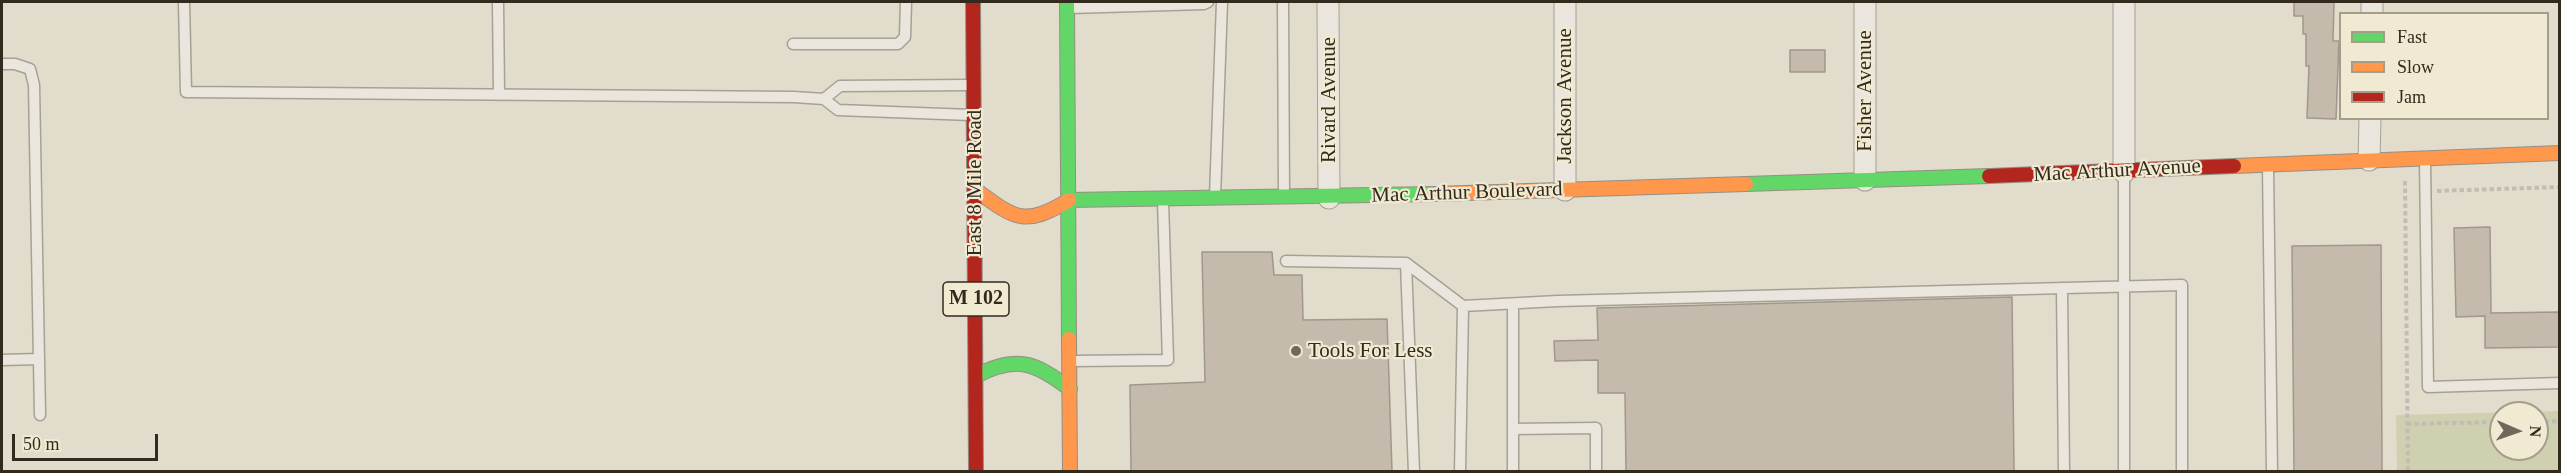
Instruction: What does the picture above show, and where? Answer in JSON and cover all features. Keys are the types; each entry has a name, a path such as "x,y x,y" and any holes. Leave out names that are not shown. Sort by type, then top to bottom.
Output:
{"main road":[{"name":"East 8 Mile Road","path":"974,2 976,471"},
{"path":"1067,5 1070,471"},
{"path":"2369,160 2559,153"},
{"name":"Mac Arthur Avenue","path":"1865,180 2124,172 2369,160"},
{"name":"Mac Arthur Boulevard","path":"1069,200 1329,198 1865,180"},
{"path":"976,190 1001,208 1029,218 1040,217 1069,200"},
{"path":"976,376 998,365 1015,361 1039,368 1070,389"}],"street":[{"name":"Rivard Avenue","path":"1328,2 1329,198"},
{"name":"Jackson Avenue","path":"1565,2 1565,190"},
{"name":"Fisher Avenue","path":"1865,2 1865,180"},
{"path":"2124,2 2124,172"},
{"path":"2369,160 2370,120"}],"lane":[{"path":"184,2 186,92 728,96 825,99 838,110 975,115"},
{"path":"498,2 499,95"},
{"path":"793,44 898,44 905,37 906,2"},
{"path":"1067,5 1204,4 1208,2"},
{"path":"1215,198 1222,2"},
{"path":"1283,2 1284,198"},
{"path":"2,64 15,64 30,69 34,85 40,415"},
{"path":"825,99 840,86 974,85"},
{"path":"2425,159 2428,387 2559,383"},
{"path":"2268,164 2272,471"},
{"path":"2124,172 2124,471"},
{"path":"1070,361 1168,360 1163,200"},
{"path":"1286,261 1406,263 1463,306 2182,285 2182,471"},
{"path":"1406,263 1414,471"},
{"path":"2062,288 2064,471"},
{"path":"1513,304 1513,471"},
{"path":"1460,471 1463,306"},
{"path":"2,360 39,359"},
{"path":"1513,429 1596,428 1596,471"}],"path":[{"path":"2404,159 2408,471"},
{"path":"2405,192 2559,188"},
{"path":"2407,424 2489,422"}],"green space":[{"path":"2549,411 2559,411 2559,471 2397,471 2396,415 2489,413 2489,461 2549,461"}],"building":[{"path":"2294,2 2334,2 2333,41 2339,41 2336,119 2307,118 2309,66 2306,66 2306,34 2303,34 2303,16 2294,16"},
{"path":"1790,50 1825,50 1825,72 1790,72"},
{"path":"2490,227 2491,313 2559,312 2559,347 2485,348 2485,316 2456,317 2454,228"},
{"path":"2381,245 2382,471 2294,471 2292,246"},
{"name":"Tools For Less","path":"1202,252 1272,252 1274,275 1302,275 1303,320 1387,319 1392,471 1131,471 1130,385 1205,382"},
{"path":"2012,297 2014,471 1626,471 1625,393 1598,393 1598,360 1555,361 1554,341 1598,340 1597,308"}],"traffic: fast":[{"path":"1067,2 1069,339"},
{"path":"1746,184 1989,176"},
{"path":"1069,200 1435,194"},
{"path":"976,376 1003,365 1025,364 1046,373 1070,389"}],"traffic: slow":[{"path":"2234,166 2560,153"},
{"path":"1435,194 1746,184"},
{"path":"976,190 1001,208 1021,216 1041,214 1069,200"},
{"path":"1069,339 1070,472"}],"traffic: jam":[{"path":"973,2 976,472"},
{"path":"1989,176 2234,166"}],"place":[{"name":"Tools For Less","path":"1296,351"}]}
